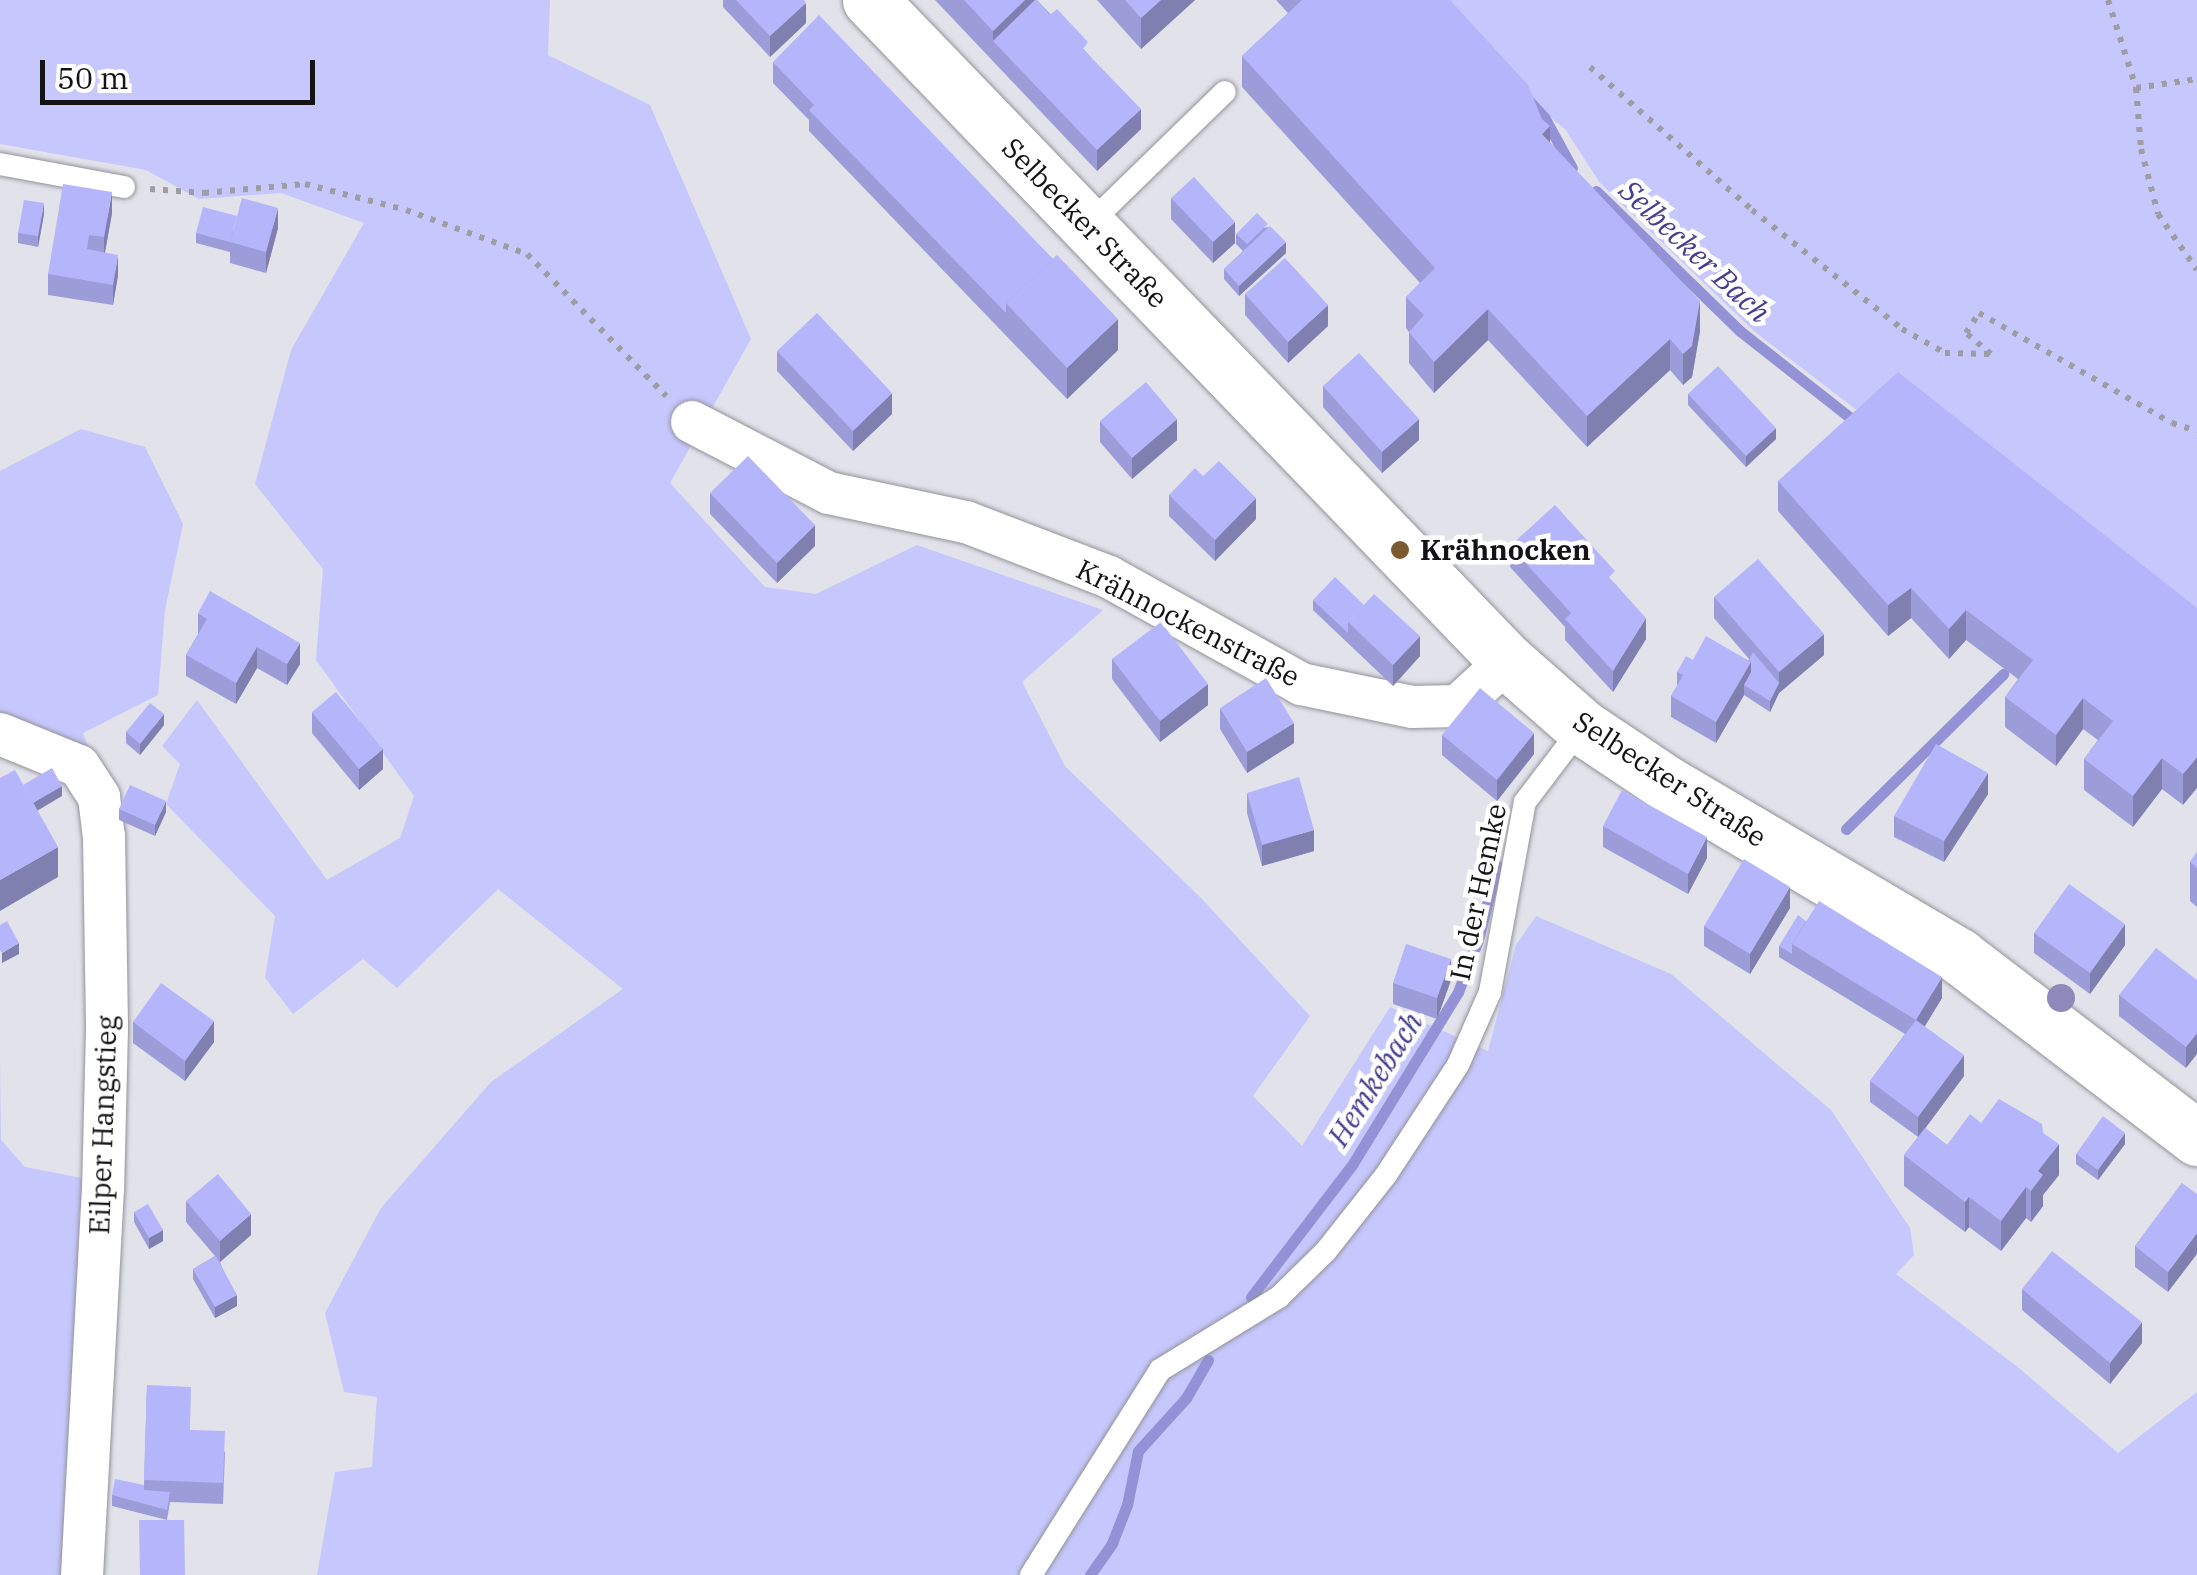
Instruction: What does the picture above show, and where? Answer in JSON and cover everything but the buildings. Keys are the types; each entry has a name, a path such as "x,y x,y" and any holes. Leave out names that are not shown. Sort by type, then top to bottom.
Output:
{"main road":[{"name":"Selbecker Straße","path":"870,0 1507,661 1582,727 1669,785 1959,956 2197,1138"}],"street":[{"name":"Krähnockenstraße","path":"692,422 829,493 966,522 1109,577 1301,684 1412,707 1458,706 1507,661"},
{"name":"Eilper Hangstieg","path":"0,734 79,766 99,796 104,836 107,1029 103,1188 82,1575"}],"lane":[{"path":"1087,226 1225,92"},
{"path":"0,164 124,187"},
{"name":"In der Hemke","path":"1030,1575 1160,1370 1279,1298 1326,1252 1386,1175 1458,1065 1490,992 1525,802 1582,727"}],"path":[{"path":"2108,0 2136,88 2141,149 2158,214 2197,270"},
{"path":"1590,67 1752,210 1902,329 1945,352 1991,354 1966,332 1979,313 2110,390 2197,431"},
{"path":"2136,88 2197,79"},
{"path":"124,187 204,193 305,184 406,210 528,254 692,422"}],"shaded area":[{"path":"0,0 550,0 548,55 650,105 751,339 670,483 765,587 816,594 917,545 1103,610 1022,682 1065,766 1201,898 1310,1016 1253,1096 1302,1146 1390,1007 1488,1051 1516,945 1536,916 1671,974 1831,1110 1910,1228 1914,1255 1896,1274 2019,1368 2118,1453 2197,1392 2197,1575 317,1575 335,1472 372,1467 377,1397 344,1392 325,1313 381,1208 491,1082 623,989 498,889 397,988 363,959 293,1014 265,978 275,916 166,804 180,764 162,746 197,700 327,880 400,838 414,796 316,660 323,569 255,484 291,350 364,223 281,193 199,199 146,170 0,144"},
{"path":"1445,0 2197,0 2197,627 1867,418 1755,332 1600,183 1565,129 1526,98"},
{"path":"81,429 145,447 183,524 165,610 158,695 83,733 90,752 0,748 0,471"},
{"path":"0,1058 1,1140 25,1167 87,1179 79,1215 75,1575 0,1575"}],"waterway":[{"name":"Selbecker Bach","path":"1528,100 1544,117 1572,168"},
{"name":"Selbecker Bach","path":"1596,191 1740,331 1858,424"},
{"name":"Hemkebach","path":"1846,829 2003,674"},
{"name":"Hemkebach","path":"1251,1297 1352,1165 1458,992 1478,940 1497,865"},
{"name":"Hemkebach","path":"1090,1575 1112,1543 1127,1505 1138,1451 1186,1398 1208,1360"}],"place":[{"name":"Krähnocken","path":"1400,550"}]}
